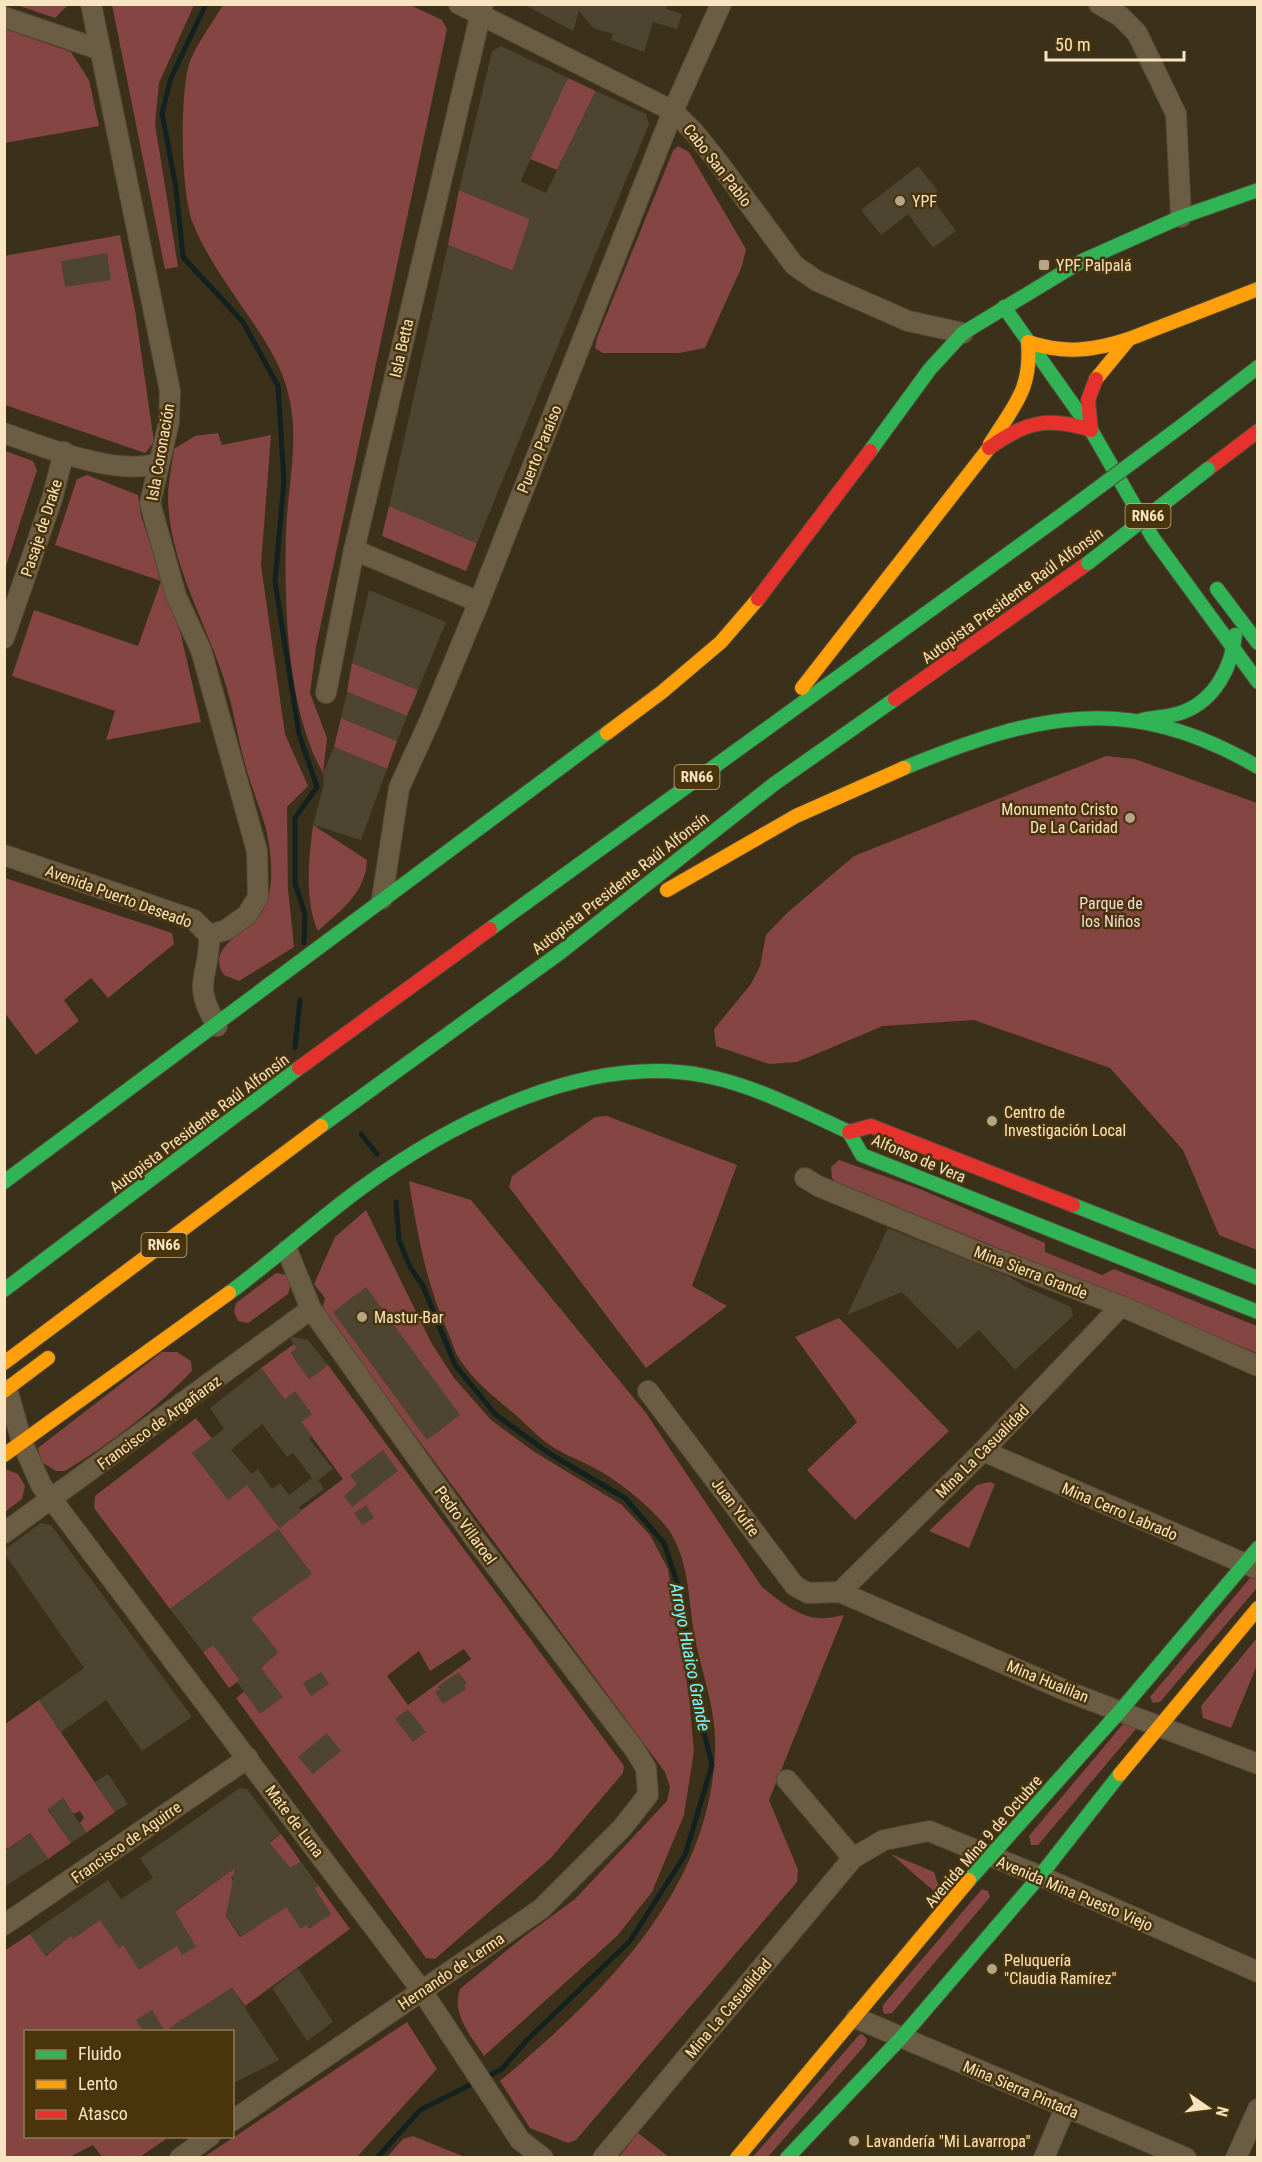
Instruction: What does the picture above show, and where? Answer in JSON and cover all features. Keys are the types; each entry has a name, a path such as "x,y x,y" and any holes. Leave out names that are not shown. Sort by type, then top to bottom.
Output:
{"main road":[{"path":"4,1182 217,1026 382,899 662,692 721,642 770,586 930,369 963,333 1082,261 1181,217 1257,190"},
{"path":"1028,342 1053,352 1102,348 1257,289"},
{"path":"1004,307 1091,430 1165,521"},
{"path":"1129,339 1094,382 1088,400 1091,430 1153,538 1257,682"},
{"path":"780,717 985,451 1023,391 1030,368 1028,342"},
{"name":"Autopista Presidente Raúl Alfonsín","path":"4,1290 336,1040 1059,517 1257,367"},
{"path":"985,451 1009,433 1041,420 1073,423 1091,430"},
{"name":"Autopista Presidente Raúl Alfonsín","path":"4,1363 216,1206 322,1124 561,952 774,784 1088,562 1257,431"},
{"path":"1208,577 1256,638"},
{"path":"561,952 778,825 911,765 971,742 1031,724 1089,717 1142,720 1186,711 1205,698 1221,680 1234,652 1235,631 1229,606"},
{"path":"1214,620 1235,631 1256,638"},
{"path":"1142,720 1232,752 1257,767"},
{"path":"4,1455 287,1250 360,1189 464,1124 532,1094 656,1071 703,1076 761,1092 849,1132"},
{"name":"Alfonso de Vera","path":"1257,1278 871,1126 849,1132 862,1155 1257,1312"},
{"path":"120,1294 216,1206"},
{"path":"6,1390 58,1350"},
{"name":"Avenida Mina 9 de Octubre","path":"737,2157 856,2018 988,1856 1250,1567 1257,1548"},
{"path":"787,2157 901,2038 1040,1876 1159,1724 1257,1608"}],"street":[{"name":"Isla Coronación","path":"91,4 98,49 170,391 169,422 150,503 158,539 176,596 201,650 257,851 258,897 247,915 225,930 209,935"},
{"name":"Cabo San Pablo","path":"459,4 481,10 673,111 694,132 718,162 794,265 818,281 908,321 963,333"},
{"name":"Puerto Paraíso","path":"382,899 399,788 430,720 478,602 673,111 721,4"},
{"path":"1099,4 1120,16 1137,33 1176,114 1181,217"},
{"name":"Isla Betta","path":"326,693 354,550 481,10"},
{"path":"4,17 98,49"},
{"path":"4,433 115,466 146,467 158,463"},
{"name":"Pasaje de Drake","path":"4,638 52,499 64,452"},
{"path":"354,550 478,602"},
{"name":"Avenida Puerto Deseado","path":"4,855 194,920 209,935 210,957 203,985 207,1007 217,1026"},
{"name":"Mina Sierra Grande","path":"805,1178 818,1186 982,1254 1121,1306 1257,1366"},
{"name":"Pedro Villaroel","path":"287,1250 311,1309 475,1539 635,1750 646,1768 648,1795"},
{"name":"Mina La Casualidad","path":"840,1593 983,1451 1121,1306"},
{"name":"Francisco de Argañaraz","path":"4,1533 311,1309"},
{"name":"Mate de Luna","path":"6,1390 21,1442 41,1485 422,1991 530,2149"},
{"name":"Juan Yufre","path":"648,1391 795,1586 808,1593 840,1593"},
{"name":"Mina Cerro Labrado","path":"983,1451 1250,1567"},
{"name":"Mina Hualilan","path":"840,1593 1069,1692 1159,1724 1257,1764"},
{"name":"Francisco de Aguirre","path":"4,1925 248,1758"},
{"path":"787,1780 853,1858"},
{"name":"Hernando de Lerma","path":"234,2120 541,1909 622,1828 648,1795"},
{"name":"Avenida Mina Puesto Viejo","path":"853,1858 884,1840 929,1831 1040,1876 1257,1972"},
{"name":"Mina La Casualidad","path":"603,2157 853,1858"},
{"name":"Mina Sierra Pintada","path":"856,2018 1065,2108 1186,2157"},
{"path":"1044,2157 1065,2108"},
{"path":"1236,2157 1257,2109"},
{"path":"180,2157 207,2138"}],"green space":[{"path":"17,5 68,5 55,18"},
{"path":"112,5 194,5 159,83 155,124 178,267 165,269"},
{"path":"223,5 410,5 442,20 447,29 316,647 310,693 327,738 323,773 311,748 302,719 290,657 286,562 293,423 287,390 268,346 200,239 188,207 184,167 185,83 190,61"},
{"path":"5,29 71,52 89,80 99,126 5,143"},
{"path":"568,78 596,91 557,170 530,159 520,182 472,135 552,109"},
{"path":"678,146 689,152 746,249 742,266 705,348 679,353 603,353 595,348 597,338 673,151"},
{"path":"459,190 530,219 513,271 448,245"},
{"path":"120,235 135,310 154,442 145,453 5,405 4,256"},
{"path":"218,433 222,445 271,435 261,565 285,734 308,786 287,807 288,889 294,947 239,981 224,975 219,964 220,955 233,939 251,924 265,906 271,878 269,848 264,821 245,764 226,687 181,567 170,522 168,499 174,449 195,436"},
{"path":"5,451 33,461 37,470 5,569"},
{"path":"87,475 138,495 141,516 181,635 201,722 106,740 115,711 12,676 34,610 138,646 161,581 55,545 77,479"},
{"path":"389,506 477,543 466,571 382,536"},
{"path":"352,663 418,690 407,716 347,692"},
{"path":"341,718 397,741 387,769 334,747"},
{"name":"Parque de los Niños","path":"1106,756 1135,759 1257,803 1257,1250 1219,1235 1183,1150 1110,1068 974,1020 883,1026 797,1062 769,1064 716,1046 714,1029 751,984 760,966 766,935 787,913 854,856"},
{"path":"313,825 367,860 366,872 357,892 318,931 309,892"},
{"path":"5,878 172,933 174,944 108,998 91,978 64,1000 79,1021 36,1055 5,1013"},
{"path":"607,1116 737,1165 692,1286 727,1306 646,1368 509,1187 512,1176 595,1117"},
{"path":"839,1160 920,1189 1045,1243 1045,1252 1102,1275 1114,1269 1257,1326 1257,1353 836,1182 832,1178 831,1167"},
{"path":"409,1181 471,1200 646,1413 762,1587 804,1615 829,1618 844,1615 769,1800 798,1870 797,1882 576,2140 568,2143 530,2128 500,2081 576,2013 611,1976 643,1937 671,1895 694,1850 708,1802 715,1751 712,1711 693,1630 682,1558 670,1532 648,1507 618,1483 546,1442 487,1391 466,1369 456,1353 433,1294 419,1238"},
{"path":"366,1210 432,1344 454,1378 491,1420 533,1451 622,1505 650,1535 668,1569 689,1696 694,1751 684,1815 652,1892 617,1936 484,2056 468,2033 460,2016 458,1998 460,1989 522,1938 575,1899 667,1801 670,1787 665,1772 322,1310 325,1298 314,1284 335,1237"},
{"path":"276,1273 286,1275 291,1284 288,1294 248,1323 238,1321 234,1312 236,1303"},
{"path":"839,1318 949,1431 855,1520 807,1470 857,1422 795,1337"},
{"path":"294,1344 297,1348 291,1353 309,1379 328,1365 624,1766 623,1773 550,1859 435,1959 426,1958 236,1698 265,1676 260,1669 278,1652 258,1627 229,1665 240,1680 229,1688 203,1652 311,1573 278,1529 170,1609 94,1508 95,1496 196,1418 279,1527 343,1479 261,1368","holes":["464,1649 471,1659 408,1705 387,1676 419,1651 430,1671"]},
{"path":"162,1352 177,1352 191,1361 192,1371 148,1412 116,1437 65,1471 56,1471 41,1462 38,1448"},
{"path":"5,1469 18,1474 25,1486 22,1499 5,1512"},
{"path":"990,1482 995,1484 969,1548 929,1531 977,1485"},
{"path":"1250,1578 1256,1579 1256,1589 1160,1702 1153,1703 1150,1697"},
{"path":"1257,1638 1257,1665 1231,1728 1203,1718 1201,1706"},
{"path":"39,1700 115,1812 86,1833 80,1823 84,1818 80,1811 73,1814 63,1798 48,1810 71,1843 48,1859 30,1833 8,1849 4,1844 4,1725"},
{"path":"1124,1723 1136,1725 1136,1729 1038,1845 1031,1845 1029,1836"},
{"path":"281,1834 301,1862 290,1868 275,1850 247,1863 231,1878 245,1897 237,1894 229,1902 226,1916 240,1937 318,1885 350,1929 245,2006 232,1988 174,2025 177,2030 24,2030 24,2138 168,2138 140,2157 102,2157 93,2145 70,2157 5,2157 4,1951 30,1934 46,1956 62,1943 56,1916 73,1938 100,1920 176,1911"},
{"path":"891,1854 934,1872 939,1887 935,1892"},
{"path":"982,1889 988,1891 990,1897 892,2013 885,2014 883,2005"},
{"path":"407,2022 437,2069 357,2157 204,2157"},
{"path":"862,2034 867,2039 865,2045 768,2157 752,2158 859,2035"},
{"path":"638,2133 669,2157 619,2157"},
{"path":"413,2136 465,2157 387,2157 403,2139"}],"building":[{"path":"523,4 668,4 666,9 682,14 677,29 653,22 644,52 611,40 613,34 593,28 579,11 573,31"},
{"path":"501,46 568,78 520,181 546,193 596,91 646,114 649,124 477,543 389,506 448,245 512,271 530,219 459,190 492,51"},
{"name":"YPF","path":"918,166 938,191 931,197 956,231 933,248 908,214 881,235 861,210"},
{"path":"107,253 111,280 65,287 61,261"},
{"path":"369,590 446,622 418,690 352,663"},
{"path":"347,692 407,716 397,741 341,718"},
{"path":"334,747 387,769 361,840 313,825 324,784 323,773"},
{"path":"888,1228 1010,1277 1024,1286 1071,1307 1073,1316 1015,1370 979,1330 958,1349 902,1292 847,1315"},
{"path":"366,1287 460,1415 427,1440 333,1312"},
{"path":"293,1337 308,1340 328,1365 309,1379 291,1353 297,1348 290,1339"},
{"path":"261,1368 284,1400 295,1391 312,1414 301,1422 312,1437 309,1439 333,1469 318,1480 324,1489 299,1507 302,1511 280,1528 247,1485 228,1500 192,1453 224,1429 210,1408","holes":["262,1424 287,1457 293,1453 312,1478 289,1495 280,1483 272,1489 258,1469 252,1474 231,1450"]},
{"path":"383,1450 398,1471 352,1507 344,1496 357,1484 350,1475"},
{"path":"366,1505 374,1518 362,1525 354,1513"},
{"path":"41,1523 51,1525 192,1717 142,1751 106,1700 61,1732 39,1700 84,1668 4,1553 4,1550"},
{"path":"278,1529 312,1574 251,1618 278,1652 261,1668 283,1697 260,1714 237,1682 240,1680 213,1645 203,1652 170,1609"},
{"path":"321,1672 329,1684 311,1696 303,1683"},
{"path":"459,1672 467,1684 464,1685 466,1689 443,1704 435,1692 440,1689 438,1686"},
{"path":"408,1709 426,1732 413,1742 395,1719"},
{"path":"327,1733 341,1751 313,1774 298,1757"},
{"path":"108,1774 128,1804 115,1812 95,1782"},
{"path":"240,1788 247,1789 281,1834 269,1842 290,1868 301,1862 318,1885 314,1887 331,1914 309,1929 306,1925 301,1929 286,1907 241,1937 226,1916 235,1868 175,1911 196,1947 182,1955 177,1946 139,1970 123,1945 119,1948 100,1920 73,1939 71,1936 45,1956 30,1934 108,1880 121,1899 153,1878 140,1858"},
{"path":"63,1798 86,1833 71,1843 48,1809"},
{"path":"30,1833 48,1859 4,1887 4,1849 9,1849"},
{"path":"298,1968 333,2022 307,2041 272,1988"},
{"path":"232,1988 279,2060 234,2083 234,2030 167,2030"},
{"path":"152,2010 164,2030 142,2030 136,2020"}],"waterway":[{"path":"206,4 171,78 162,113 176,188 183,257 243,322 278,386 284,481 275,582 299,734 317,787 295,818 295,883 305,914 304,943"},
{"path":"295,1048 300,1000"},
{"path":"361,1134 377,1154"},
{"name":"Arroyo Huaico Grande","path":"396,1202 399,1240 410,1267 423,1286 455,1365 496,1415 550,1454 625,1498 664,1543 683,1600 688,1667 712,1765 685,1855 630,1941 526,2041 502,2069 484,2078"},
{"name":"Arroyo Huaico Grande","path":"377,2158 420,2110 476,2082"}],"traffic: fast":[{"path":"870,451 930,369 963,333 1082,261 1181,217 1258,190"},
{"path":"1004,307 1091,430"},
{"path":"1180,427 1258,367"},
{"path":"1059,517 1180,427"},
{"path":"1091,430 1153,538 1258,682"},
{"path":"1088,563 1208,469"},
{"path":"490,929 1059,517"},
{"path":"1217,589 1258,643"},
{"path":"1142,720 1183,712 1194,707 1213,691 1226,670 1235,635"},
{"path":"321,1126 561,952 774,784 895,699"},
{"path":"904,768 996,734 1039,724 1081,719 1123,720 1166,728 1211,743 1258,767"},
{"path":"4,1182 607,733"},
{"path":"4,1290 299,1068"},
{"path":"229,1293 360,1189 437,1139 479,1117 524,1098 569,1083 615,1074 661,1071 706,1076 761,1093 849,1132"},
{"path":"849,1132 862,1155 1258,1312"},
{"path":"1073,1205 1258,1278"},
{"path":"969,1880 1121,1710 1258,1548"},
{"path":"787,2158 901,2038 1040,1876 1120,1774"}],"traffic: slow":[{"path":"1096,379 1129,339 1258,289"},
{"path":"990,444 1020,396 1027,373 1028,342 1041,346 1079,350 1129,339"},
{"path":"802,688 989,448"},
{"path":"607,733 662,692 721,642 758,599"},
{"path":"667,890 796,816 904,768"},
{"path":"4,1363 321,1126"},
{"path":"4,1455 229,1293"},
{"path":"4,1391 48,1358"},
{"path":"1120,1774 1258,1608"},
{"path":"737,2158 969,1880"}],"traffic: jam":[{"path":"989,448 1014,432 1037,424 1062,423 1091,430 1088,400 1096,379"},
{"path":"1208,469 1258,431"},
{"path":"758,599 870,451"},
{"path":"895,699 1088,563"},
{"path":"299,1068 490,929"},
{"path":"849,1132 871,1126 1073,1205"}],"place":[{"name":"YPF","path":"900,201"},
{"name":"YPF Palpalá","path":"1044,265"},
{"name":"Monumento Cristo De La Caridad","path":"1130,818"},
{"name":"Centro de Investigación Local","path":"992,1121"},
{"name":"Mastur-Bar","path":"362,1317"},
{"name":"Peluquería \"Claudia Ramírez\"","path":"992,1969"},
{"name":"Lavandería \"Mi Lavarropa\"","path":"854,2141"}]}
